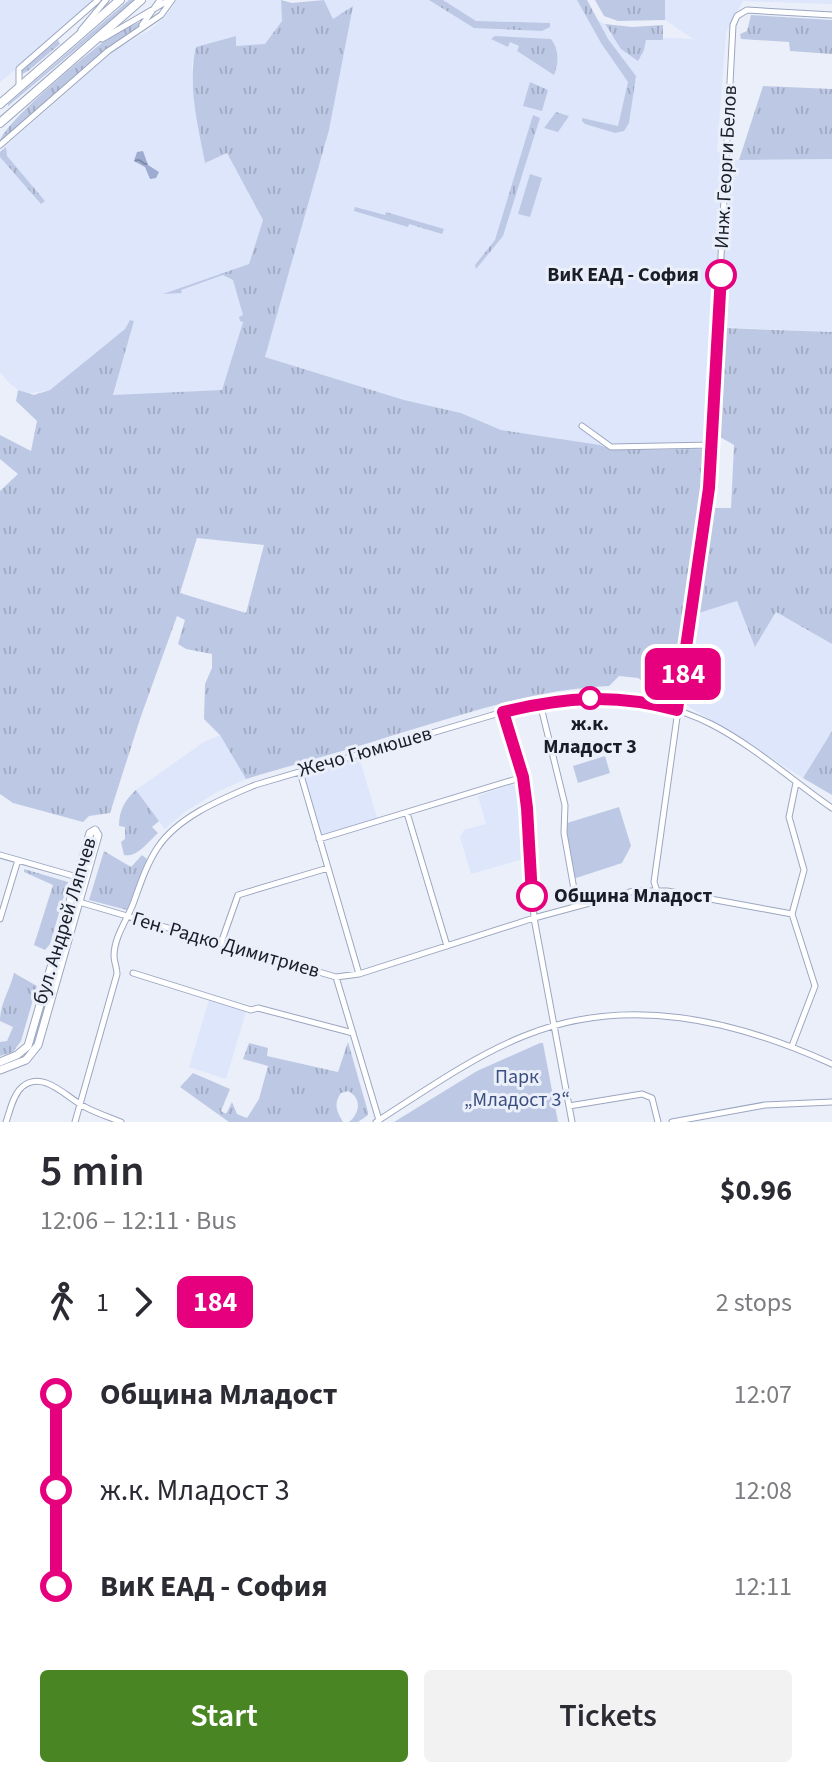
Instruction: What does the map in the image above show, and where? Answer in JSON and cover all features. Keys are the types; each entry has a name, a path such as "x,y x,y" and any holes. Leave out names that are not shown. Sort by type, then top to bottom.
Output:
{"highway":[{"path":"0,104 120,0"},
{"path":"0,123 141,0"},
{"path":"0,131 15,110"}],"main road":[{"name":"бул. Андрей Ляпчев","path":"0,1062 28,1046 90,833 96,830 98,835 38,1045 26,1060 0,1070"}],"street":[{"path":"0,96 20,87 19,69 98,0"},
{"path":"76,38 106,0"},
{"path":"135,33 160,0"},
{"path":"90,45 170,0"},
{"path":"0,145 108,51 161,15 170,0"},
{"name":"Инж. Георги Белов","path":"657,891 654,882 707,503 733,25 737,16 747,10 832,15"},
{"path":"582,426 611,447 712,445"},
{"name":"Жечо Гюмюшев","path":"75,1122 117,974 114,956 123,921 151,859 170,833 221,800 255,785 503,712 540,703 593,697 646,701 713,725 832,808"},
{"path":"540,703 565,805 564,833 577,906"},
{"path":"503,712 523,777 534,918 572,1122"},
{"path":"300,772 359,974"},
{"path":"319,839 523,777"},
{"path":"792,1046 815,986 792,914 804,870 789,817 796,783"},
{"path":"407,813 447,946"},
{"path":"0,855 77,877"},
{"path":"0,919 18,860"},
{"path":"221,943 238,895 328,868"},
{"name":"Ген. Радко Димитриев","path":"79,902 336,977 359,974 534,918 634,891 657,891 792,914"},
{"path":"133,973 251,1010 258,1008 353,1033"},
{"path":"336,977 377,1121 522,1036 553,1026 611,1017 673,1017 732,1026 792,1046 832,1064"},
{"path":"6,1122 17,1092 30,1082 42,1081 81,1105 121,1122"},
{"path":"569,1106 642,1094 652,1098 658,1122"},
{"path":"672,1122 765,1105 832,1102"}],"shaded area":[{"path":"0,0 93,0 54,38 0,82"},
{"path":"177,0 281,0 282,21 265,45 236,46 236,36 192,62 192,82 205,162 227,153 263,220 249,264 245,315 222,390 113,396 134,321 131,320 125,329 50,390 26,394 11,385 0,372 0,151 116,49 150,30"},
{"path":"324,0 577,0 585,13 605,24 610,35 693,39 665,20 665,0 832,0 832,4 743,1 726,32 717,151 731,160 832,159 832,332 715,327 709,441 600,445 501,430 461,413 404,400 264,357 329,130 352,7 333,19"},
{"path":"737,601 756,646 776,612 832,644 832,731 803,778 685,704 699,613"},
{"path":"679,663 671,702 645,695 647,684"},
{"path":"220,735 246,779 186,811 165,829 136,790 204,742"},
{"path":"359,757 377,818 322,835 303,774"},
{"path":"512,784 518,789 523,859 471,874 460,837 464,830 486,824 478,796"},
{"path":"209,1000 246,1012 226,1079 189,1067"}],"green space":[{"path":"129,0 135,0 8,106 8,104"},
{"path":"281,0 292,3 324,0 333,19 353,6 329,130 265,357 404,400 461,413 501,430 600,445 613,450 708,449 706,483 679,663 647,684 638,678 619,676 609,686 527,697 246,779 220,735 204,719 205,684 212,668 212,654 186,649 178,644 185,620 177,616 110,813 89,816 83,822 13,803 0,794 0,491 18,474 0,459 0,435 31,451 37,421 16,401 18,390 34,395 50,390 125,329 130,320 134,321 113,395 222,390 243,322 239,317 243,315 233,280 223,275 181,290 182,293 163,294 249,264 263,220 227,153 205,163 194,105 196,47 236,36 236,46 265,44 282,21","holes":["197,538 264,545 246,613 180,593"]},
{"path":"429,0 443,0 476,21 550,23 550,27 542,31 474,28"},
{"path":"577,0 587,0 608,39 636,76 629,123 624,131 615,133 582,121 582,118 618,126 628,82"},
{"path":"595,0 665,0 665,20 618,21 604,16"},
{"path":"751,15 832,20 832,54 790,51 789,42 741,39 740,34 747,31"},
{"path":"144,20 0,141 16,119 68,71 110,37"},
{"path":"605,24 632,27 663,25 663,40 646,40 638,61 621,49"},
{"path":"495,36 551,39 557,56 554,75 517,51 519,46 510,42 508,47 491,39"},
{"path":"58,40 60,44 20,75 23,69"},
{"path":"530,82 548,90 542,111 523,106"},
{"path":"763,86 832,89 832,159 739,160"},
{"path":"556,112 569,116 558,132 544,128"},
{"path":"533,115 540,118 503,236 476,269 475,265 495,240"},
{"path":"6,147 7,156 45,201 41,204 0,157 0,152"},
{"path":"530,174 542,178 530,217 518,214"},
{"path":"355,207 385,215 386,212 444,229 442,234 409,224 408,227 354,211"},
{"path":"725,328 832,332 832,644 776,612 755,647 737,601 699,613 713,508 731,508 734,445 720,437"},
{"path":"832,731 832,795 803,778"},
{"path":"605,756 610,773 578,783 573,766"},
{"path":"136,790 159,821 152,827 158,833 138,852 124,855 121,842 125,839 125,827 119,826 120,815"},
{"path":"619,807 631,846 622,863 573,879 564,824"},
{"path":"90,842 37,1038 30,1048"},
{"path":"104,851 131,867 142,855 147,859 127,910 89,900"},
{"path":"24,869 68,882 50,944 45,950 34,945 53,885 24,872"},
{"path":"14,973 37,986 21,1041 13,1052 0,1056 0,1042 7,1041 13,1027 0,1021"},
{"path":"348,1042 368,1112 358,1122 349,1122 358,1106 356,1098 348,1091 341,1093 337,1101 343,1122 229,1122 180,1087 193,1073 230,1089 221,1111 226,1114 232,1102 237,1114 247,1118 259,1099 268,1066 243,1059 249,1043 268,1048 267,1056 338,1072"},
{"name":"Парк „Младост 3“","path":"543,1043 558,1122 394,1122 477,1071"}],"water":[{"path":"143,151 148,165 159,172 156,178 150,179 145,167 134,161 137,152"}],"bus line":[{"name":"184","path":"532,896 523,777 503,712 540,703 593,697 646,701 677,710 709,488 721,275"}],"place":[{"name":"ВиК ЕАД - София","path":"721,275"},
{"name":"ж.к. Младост 3","path":"590,698"},
{"name":"Община Младост","path":"532,896"}]}
